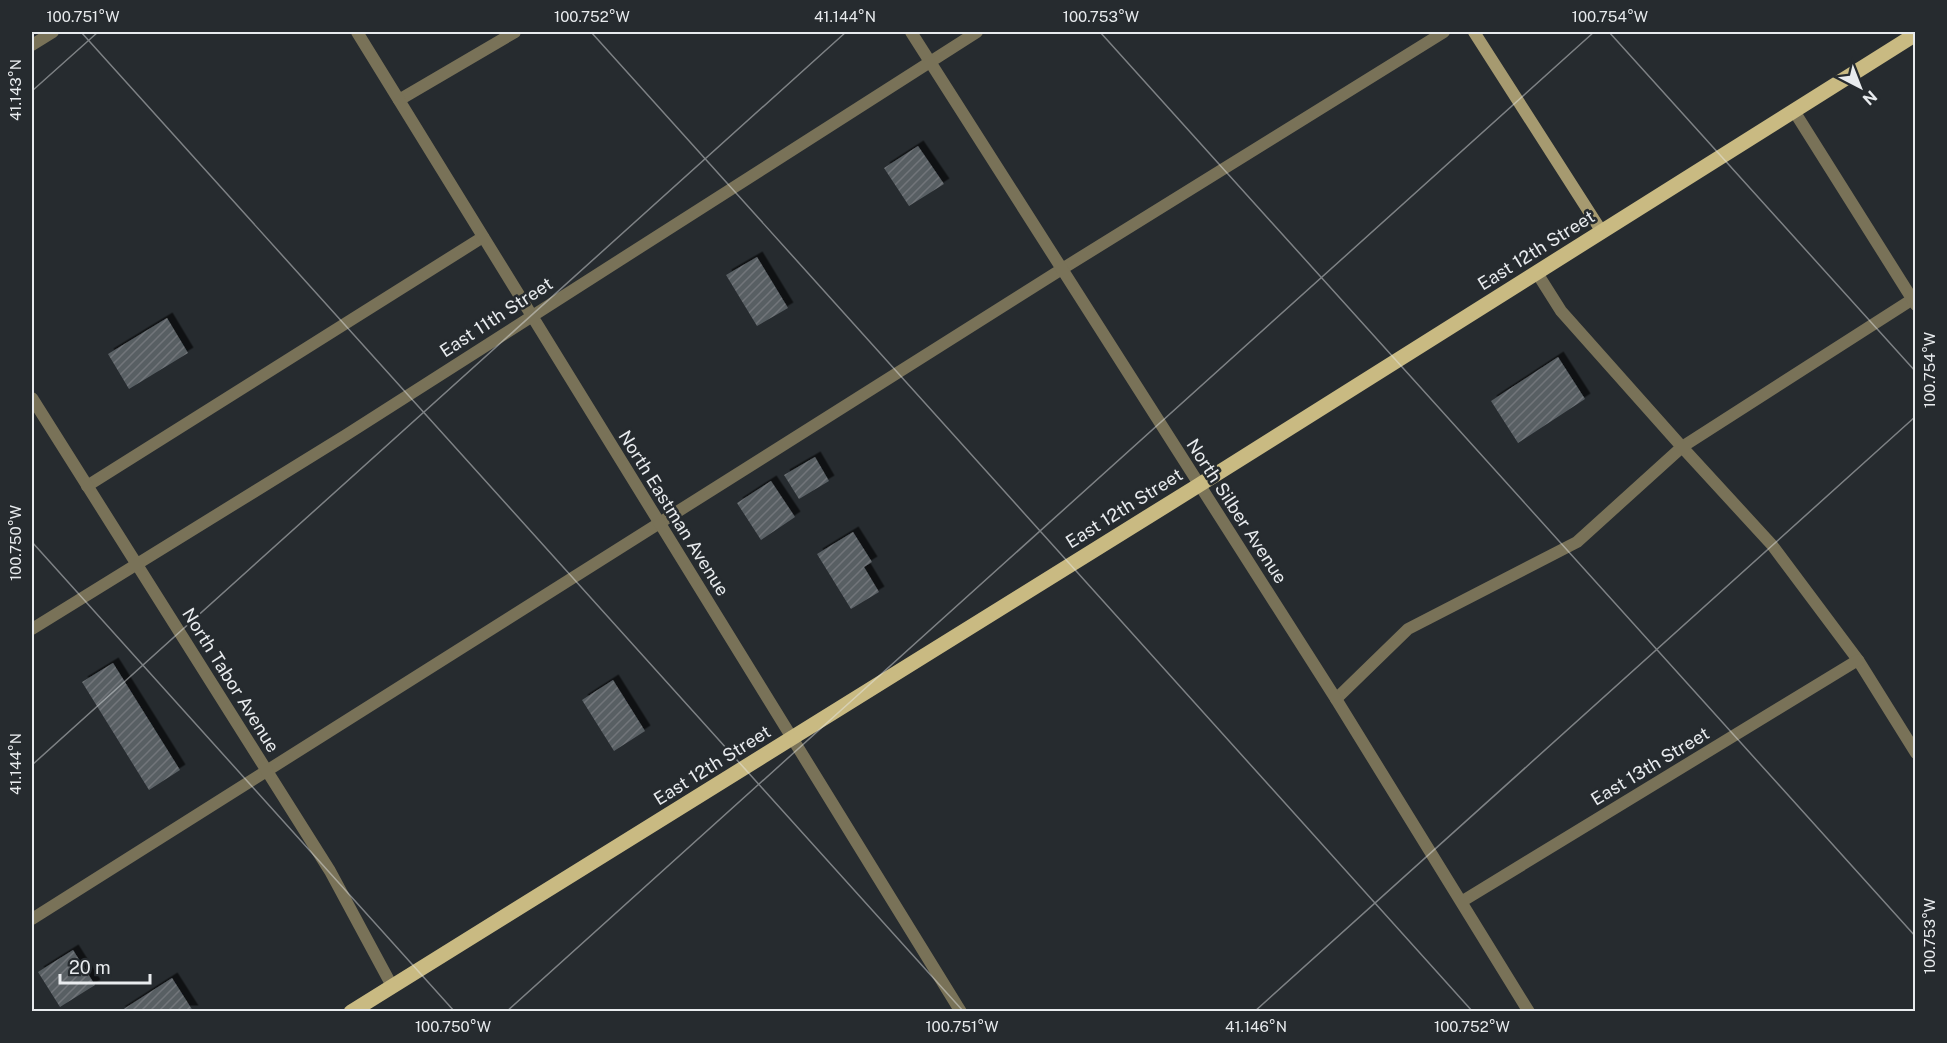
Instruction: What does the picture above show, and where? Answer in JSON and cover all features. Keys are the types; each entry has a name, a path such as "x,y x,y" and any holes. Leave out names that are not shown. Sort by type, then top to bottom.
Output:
{"main road":[{"path":"1474,32 1602,232"},
{"name":"East 12th Street","path":"351,1011 1199,485 1916,34"}],"street":[{"path":"32,45 53,32"},
{"name":"North Eastman Avenue","path":"357,32 961,1011"},
{"path":"399,100 515,32"},
{"name":"North Silber Avenue","path":"911,32 1336,699 1529,1011"},
{"name":"East 11th Street","path":"32,629 346,435 977,32"},
{"path":"32,919 1062,269 1444,32"},
{"path":"1336,699 1408,628 1577,542 1682,447 1914,301 1794,111"},
{"path":"87,486 483,237"},
{"path":"1537,273 1561,311 1772,545 1858,660 1916,753"},
{"name":"North Tabor Avenue","path":"32,398 330,871 392,986"},
{"name":"East 13th Street","path":"1461,902 1858,660"}],"building":[{"path":"918,146 944,184 909,206 884,168"},
{"path":"757,257 788,308 757,326 726,275"},
{"path":"167,318 188,353 129,389 108,354"},
{"path":"1558,357 1585,399 1518,443 1491,401"},
{"path":"815,457 829,481 799,499 784,475"},
{"path":"771,481 795,517 761,540 737,503"},
{"path":"853,532 872,562 864,567 879,592 851,609 817,554"},
{"path":"113,663 180,770 149,790 82,682"},
{"path":"613,680 645,731 614,751 582,700"},
{"path":"73,950 95,985 60,1007 38,972"},
{"path":"172,978 193,1011 119,1012"}]}
